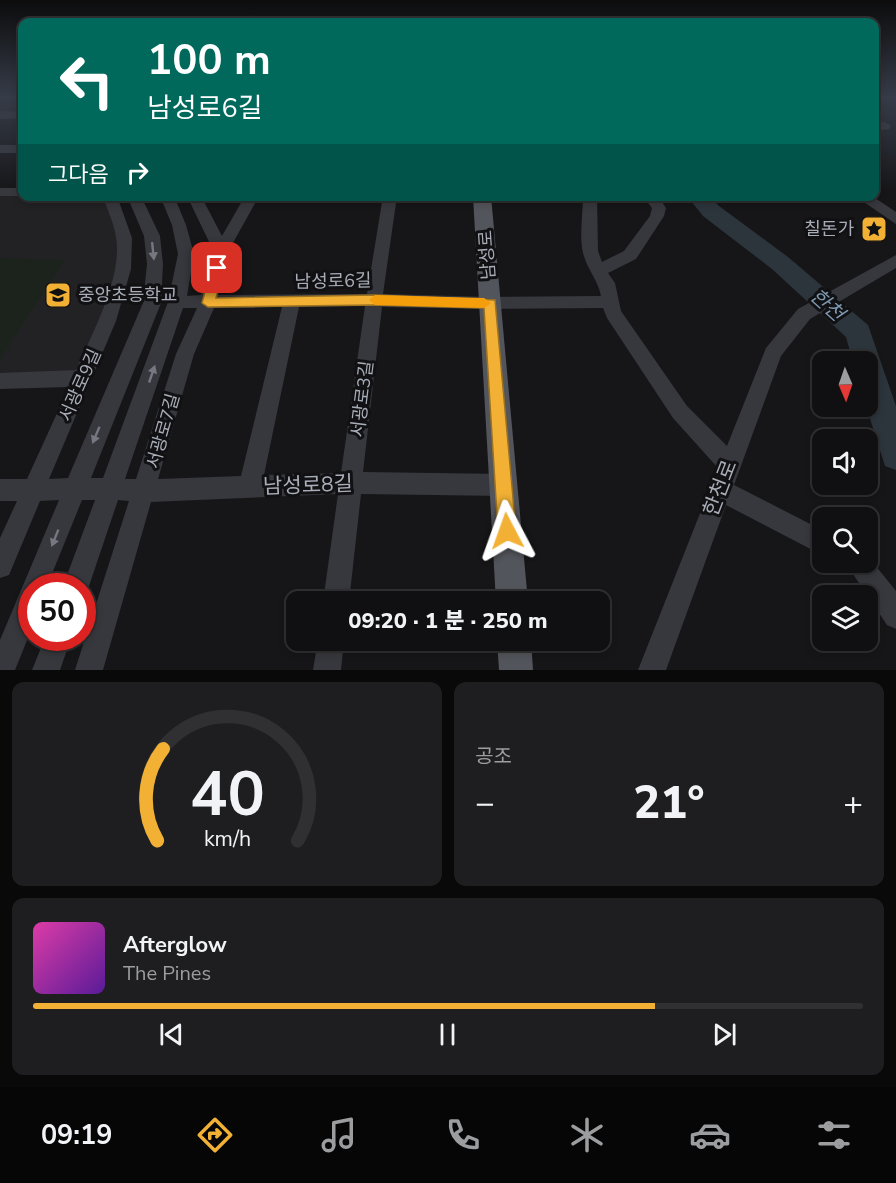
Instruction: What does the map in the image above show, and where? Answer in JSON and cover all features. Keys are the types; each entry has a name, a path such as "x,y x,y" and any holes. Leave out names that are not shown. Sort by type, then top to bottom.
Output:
{"main road":[{"name":"남성로","path":"482,201 511,591"},
{"path":"515,651 516,670"}],"street":[{"path":"0,149 18,149"},
{"path":"0,192 18,192"},
{"name":"서광로9길","path":"0,566 107,321 123,269 124,238 112,201"},
{"path":"40,573 152,303 155,264 152,236 136,201"},
{"path":"81,573 177,302 186,254 179,225 169,201"},
{"path":"196,201 221,250"},
{"name":"서광로7길","path":"89,670 185,354 208,303 221,250 249,201"},
{"name":"서광로3길","path":"337,591 374,300 389,201"},
{"path":"590,201 590,251 598,271 607,283 613,313 680,412 729,464"},
{"path":"598,271 630,255 657,216 659,208 654,201"},
{"path":"869,201 896,219"},
{"name":"한천로","path":"652,670 773,353 804,314 896,261"},
{"name":"남성로6길","path":"177,302 374,300 490,303 611,302"},
{"path":"250,487 292,301"},
{"path":"0,381 83,378"},
{"name":"남성로8길","path":"0,490 145,491 352,483 504,485"},
{"path":"720,490 812,538"},
{"path":"866,573 892,607 896,616"},
{"path":"1,670 18,629"},
{"path":"46,670 53,651"},
{"path":"327,670 330,651"}],"shaded area":[{"name":"중앙초등학교","path":"0,192 18,192 18,201 111,201 123,269 83,378 0,381"},
{"path":"0,258 65,260 0,360"}],"waterway":[{"name":"한천","path":"702,201 711,211 780,263 858,332 896,455"}],"slow traffic":[{"path":"375,300 484,303"}],"place":[{"name":"칠돈가","path":"874,229"},
{"name":"중앙초등학교","path":"58,295"}],"route":[{"path":"217,268 208,303 374,300 490,303 507,531"}]}
